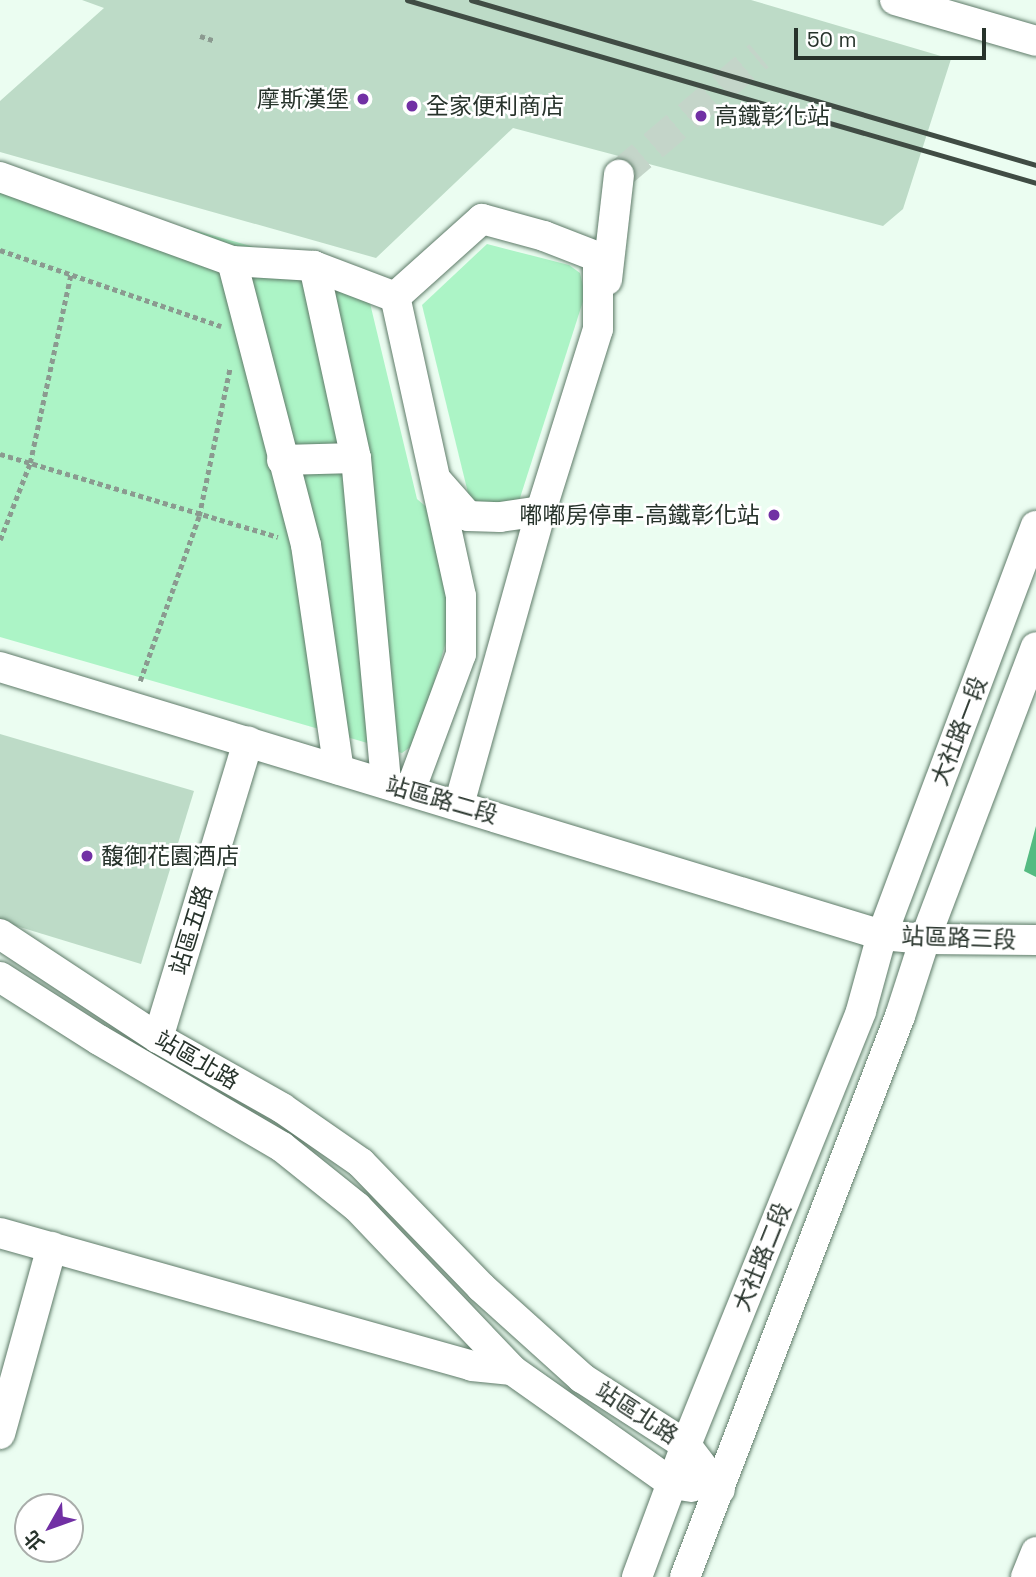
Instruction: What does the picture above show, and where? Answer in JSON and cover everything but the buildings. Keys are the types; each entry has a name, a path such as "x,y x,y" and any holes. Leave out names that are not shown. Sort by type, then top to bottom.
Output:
{"street":[{"path":"895,0 1036,40"},
{"path":"458,804 541,511 598,329 611,254 620,175"},
{"path":"0,177 232,261 314,266 395,297"},
{"path":"395,297 482,219 544,236 598,257 598,329"},
{"path":"232,261 242,351 282,460 306,545 339,770"},
{"path":"314,266 356,458 398,788"},
{"path":"395,297 461,596 461,654 398,788"},
{"path":"282,460 356,458"},
{"path":"435,479 468,516 500,517 541,511"},
{"name":"大社路一段","path":"883,935 1036,526"},
{"name":"大社路一段","path":"925,939 1036,647"},
{"name":"站區路二段","path":"0,667 131,709 458,804 883,935"},
{"name":"站區五路","path":"158,1038 248,741"},
{"name":"站區北路","path":"0,934 158,1038 282,1108 361,1163 481,1287 582,1378 686,1445 720,1490"},
{"name":"站區路三段","path":"883,935 925,939 1036,940"},
{"name":"大社路二段","path":"637,1577 686,1445 861,1011 883,935"},
{"name":"大社路二段","path":"685,1577 900,1016 925,939"},
{"name":"站區北路","path":"0,976 99,1040 282,1147 357,1207 512,1370 673,1484 720,1490"},
{"path":"0,1233 472,1366 512,1370"},
{"path":"0,1433 52,1247"},
{"path":"1026,1577 1036,1552"}],"path":[{"path":"200,36 215,41"},
{"path":"0,250 238,331 242,351 199,516 131,709"},
{"path":"0,540 30,463 71,274"},
{"path":"0,454 199,516 306,545"}],"shaded area":[{"path":"0,176 380,282 369,299 417,499 430,510 454,614 417,742 402,753 0,637"},
{"path":"487,244 569,265 580,273 585,295 519,501 476,507 469,497 422,305"},
{"path":"1036,826 1036,877 1024,871"}],"tunnel":[{"path":"619,175 759,56"}],"railway":[{"path":"407,0 1036,183"},
{"path":"471,0 1036,165"}],"place":[{"name":"摩斯漢堡","path":"363,99"},
{"name":"全家便利商店","path":"412,106"},
{"name":"高鐵彰化站","path":"701,116"},
{"name":"嘟嘟房停車-高鐵彰化站","path":"774,515"},
{"name":"馥御花園酒店","path":"87,856"}]}
